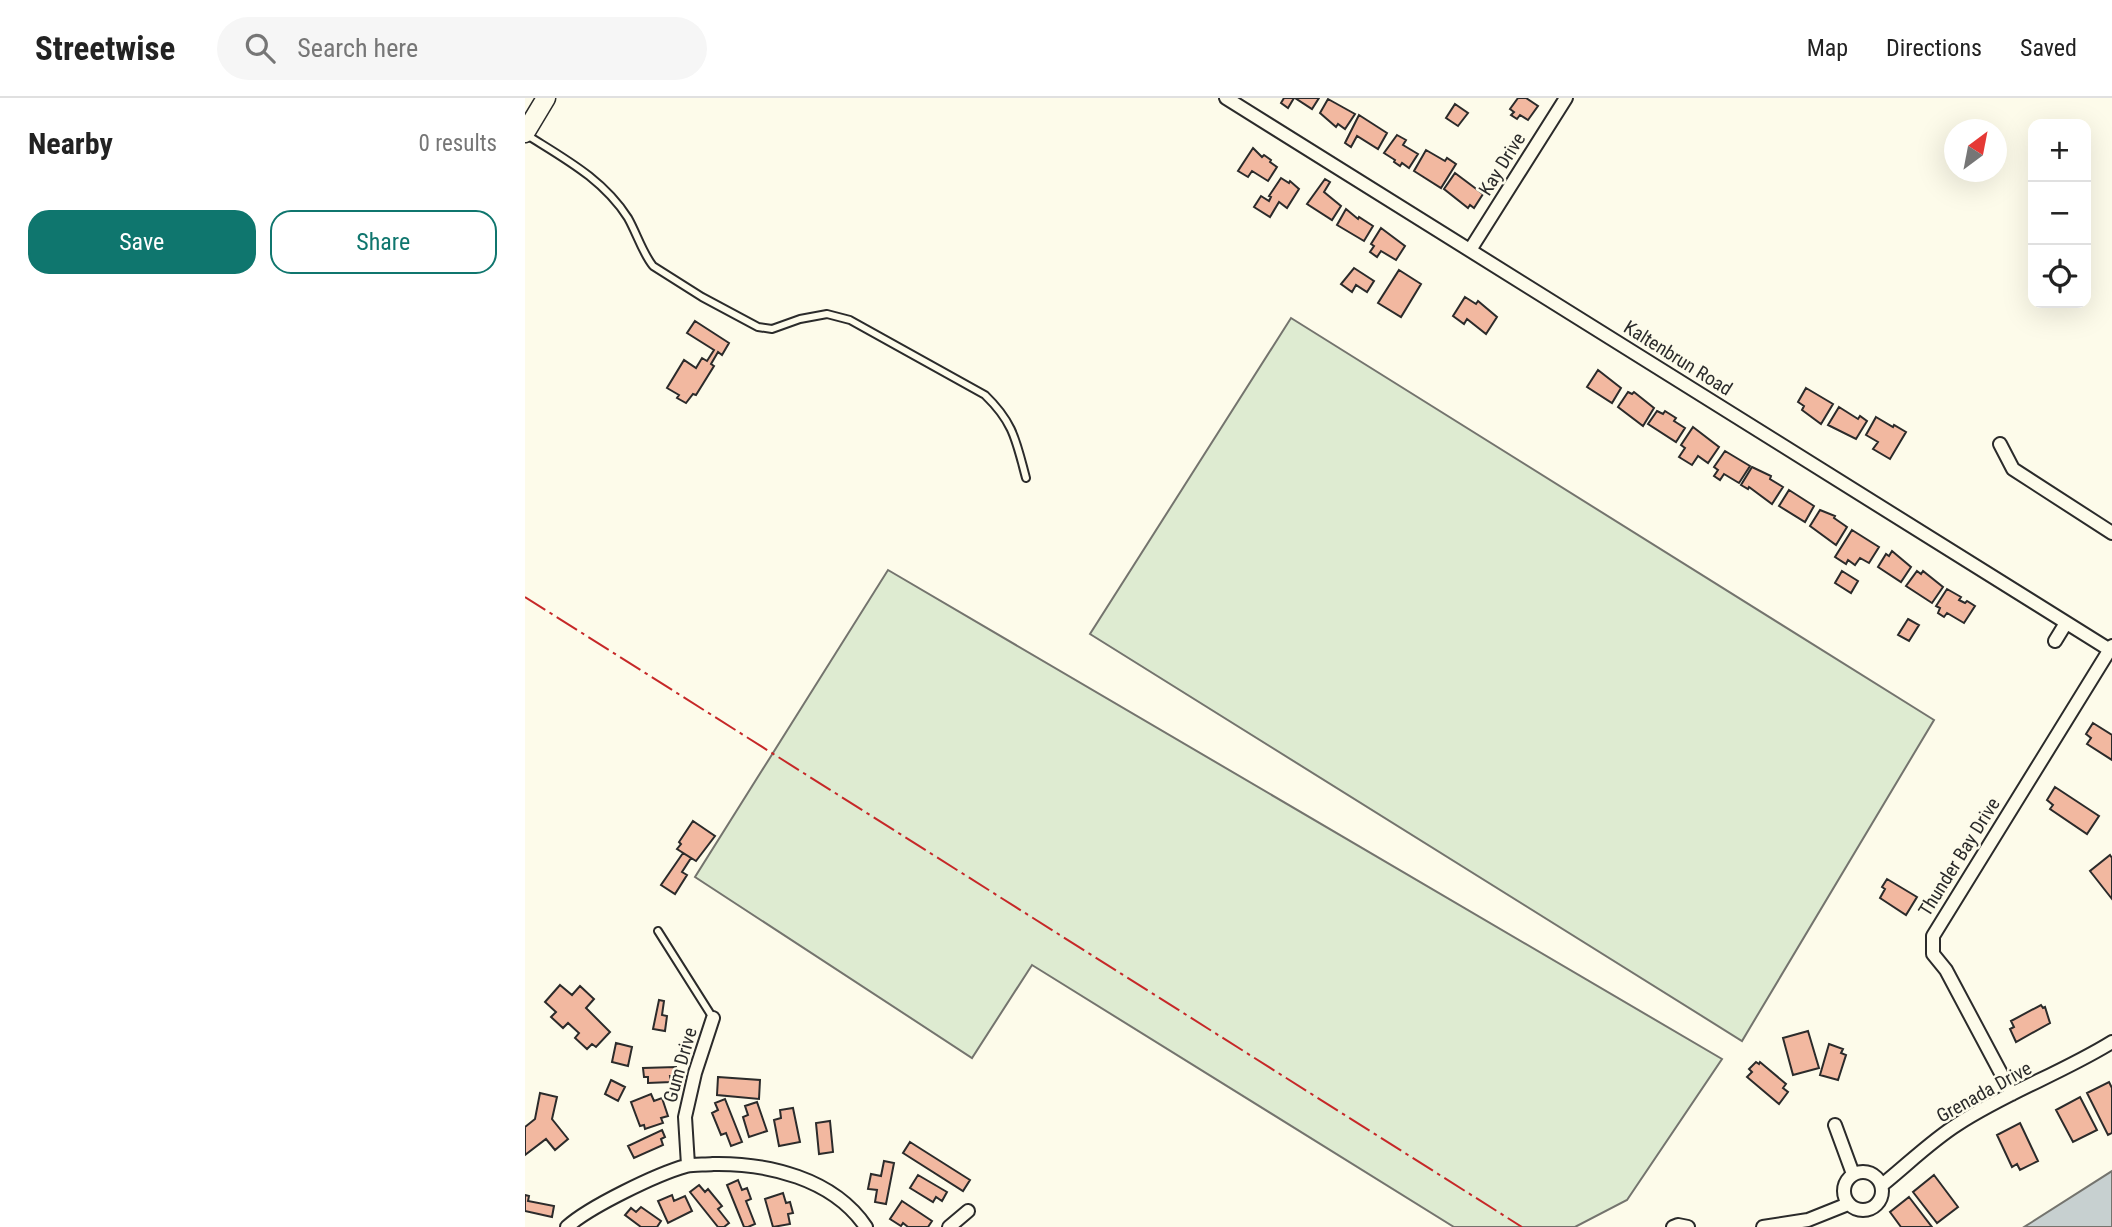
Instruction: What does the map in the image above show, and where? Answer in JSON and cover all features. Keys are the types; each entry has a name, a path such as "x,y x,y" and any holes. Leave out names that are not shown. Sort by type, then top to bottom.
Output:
{"main road":[{"path":"525,134 546,98"}],"street":[{"name":"Kaltenbrun Road","path":"1226,98 2111,648"},
{"name":"Kay Drive","path":"1470,250 1566,98"},
{"path":"2000,444 2014,469 2112,533"},
{"path":"2055,641 2066,622"},
{"name":"Thunder Bay Drive","path":"2012,1094 1946,970 1933,954 1933,936 2111,648"},
{"name":"Gum Drive","path":"688,1165 685,1117 695,1073 713,1018"},
{"name":"Grenada Drive","path":"1763,1227 1808,1220 1848,1204 1860,1210 1872,1209 1881,1199 1882,1185 1957,1125 2012,1094 2077,1065 2112,1042"},
{"path":"1835,1125 1853,1174"},
{"path":"567,1227 627,1191 688,1165 740,1164 779,1170 819,1186 836,1197 860,1218 866,1227"},
{"path":"1848,1204 1844,1188 1853,1174 1870,1173 1882,1185"},
{"path":"949,1227 968,1210"},
{"path":"1673,1227 1678,1224 1688,1227"}],"lane":[{"path":"525,134 584,171 608,191 629,219 645,256 653,267 734,315 758,327 772,329 800,319 828,314 850,320 985,395 1003,412 1014,432 1026,478"},
{"path":"659,931 713,1018"}],"green space":[{"path":"1291,318 1934,720 1742,1041 1090,634"},
{"path":"888,570 1722,1059 1627,1200 1575,1227 1454,1227 1032,965 972,1058 695,877"}],"shaded area":[{"path":"2112,1171 2112,1227 2024,1227 2032,1222"}],"building":[{"path":"1284,98 1294,98 1288,108 1281,103"},
{"path":"1295,98 1319,98 1312,109"},
{"path":"1518,98 1526,98 1538,106 1528,120 1520,115 1517,119 1511,115 1514,112 1510,109"},
{"path":"1328,99 1355,114 1345,129 1338,124 1336,127 1320,113"},
{"path":"1455,104 1468,113 1458,126 1446,118"},
{"path":"1359,115 1387,133 1378,149 1357,136 1351,147 1345,143"},
{"path":"1397,135 1406,140 1403,145 1418,154 1409,168 1402,163 1400,166 1384,153"},
{"path":"1253,148 1277,167 1268,181 1252,171 1248,177 1238,171"},
{"path":"1426,150 1456,164 1441,188 1414,171"},
{"path":"1455,173 1483,194 1474,208 1470,205 1468,208 1444,189"},
{"path":"1281,178 1289,183 1290,181 1299,189 1287,208 1279,202 1270,217 1254,207 1261,196 1269,201 1269,196"},
{"path":"1325,179 1330,182 1324,192 1341,206 1332,220 1307,204"},
{"path":"1346,209 1373,226 1364,241 1337,225"},
{"path":"1381,228 1405,246 1396,260 1381,251 1377,257 1370,252 1374,246 1371,244"},
{"path":"1354,268 1374,281 1367,292 1356,285 1352,292 1341,284"},
{"path":"1399,270 1421,284 1401,317 1378,303"},
{"path":"1465,297 1476,304 1478,301 1497,317 1486,334 1467,319 1464,324 1453,316"},
{"path":"695,321 729,343 722,355 718,352 711,364 714,366 696,395 693,394 686,403 667,388 684,360 696,368 702,358 707,361 714,350 687,333"},
{"path":"1598,370 1621,388 1612,403 1587,387"},
{"path":"1806,388 1833,404 1821,424 1802,410 1804,406 1798,402"},
{"path":"1628,392 1634,392 1654,408 1643,426 1618,407"},
{"path":"1839,407 1858,419 1860,416 1867,421 1856,439 1828,425"},
{"path":"1657,411 1663,414 1665,411 1685,428 1676,442 1648,424"},
{"path":"1876,417 1906,432 1890,459 1873,449 1878,442 1866,435"},
{"path":"1693,427 1719,447 1708,463 1698,456 1692,465 1679,457 1685,448 1681,445"},
{"path":"1725,451 1750,466 1739,483 1724,474 1720,480 1714,476 1718,470 1714,467"},
{"path":"1752,467 1771,476 1770,479 1783,487 1772,504 1749,487 1748,489 1741,485"},
{"path":"1789,490 1814,506 1805,522 1779,506"},
{"path":"1820,510 1835,516 1834,518 1847,527 1836,545 1810,526"},
{"path":"1852,530 1879,547 1869,563 1860,558 1855,565 1848,560 1846,564 1835,557"},
{"path":"1892,551 1911,567 1901,582 1878,567 1886,554 1889,556"},
{"path":"1842,571 1858,581 1851,593 1835,583"},
{"path":"1917,571 1921,574 1923,571 1943,587 1932,603 1906,586"},
{"path":"1947,589 1961,597 1959,600 1975,606 1964,623 1947,613 1944,617 1938,613 1940,608 1936,606"},
{"path":"1908,619 1919,625 1909,641 1898,635"},
{"path":"2093,723 2112,735 2112,760 2087,744 2091,738 2086,734"},
{"path":"2055,787 2099,816 2087,834 2050,809 2053,805 2047,800"},
{"path":"693,821 715,836 696,861 677,849"},
{"path":"683,853 691,858 682,872 687,875 675,894 661,885"},
{"path":"2110,855 2112,858 2112,899 2090,871"},
{"path":"1887,879 1917,897 1906,915 1880,898"},
{"path":"560,985 572,995 580,986 594,999 586,1008 610,1032 596,1047 592,1044 587,1049 575,1038 579,1033 568,1023 563,1028 551,1017 556,1012 545,1002"},
{"path":"659,1000 664,1001 662,1015 667,1016 665,1031 653,1029"},
{"path":"2041,1005 2045,1007 2050,1023 2016,1042 2010,1029 2014,1027 2011,1021"},
{"path":"1808,1031 1819,1068 1793,1075 1783,1038"},
{"path":"616,1043 632,1047 628,1066 612,1062"},
{"path":"1829,1044 1843,1049 1841,1053 1846,1055 1838,1080 1820,1075"},
{"path":"1756,1062 1760,1062 1786,1084 1783,1088 1788,1092 1779,1104 1747,1077 1752,1072 1749,1069"},
{"path":"676,1067 677,1076 670,1076 671,1082 648,1083 648,1077 644,1077 643,1068"},
{"path":"718,1077 760,1080 759,1099 717,1095"},
{"path":"611,1080 625,1087 618,1101 605,1094"},
{"path":"2109,1082 2112,1088 2112,1133 2108,1135 2087,1093"},
{"path":"540,1093 557,1097 552,1119 568,1139 555,1150 546,1139 525,1155 525,1127 535,1119"},
{"path":"651,1094 654,1101 662,1098 668,1116 661,1118 663,1123 645,1129 644,1125 640,1126 631,1102"},
{"path":"2080,1097 2097,1130 2073,1142 2056,1110"},
{"path":"725,1099 742,1142 731,1146 726,1133 721,1135 712,1113 718,1110 715,1103"},
{"path":"757,1102 767,1131 749,1137 743,1117 748,1115 745,1106"},
{"path":"793,1108 800,1142 779,1146 774,1120 781,1118 780,1110"},
{"path":"830,1121 833,1152 819,1154 816,1123"},
{"path":"2020,1123 2038,1161 2020,1170 2017,1164 2012,1167 1997,1135"},
{"path":"662,1130 665,1137 661,1139 663,1145 634,1158 628,1146"},
{"path":"910,1142 970,1180 963,1191 903,1153"},
{"path":"884,1161 894,1163 886,1204 875,1202 877,1190 868,1189 871,1174 881,1176"},
{"path":"918,1175 947,1192 942,1201 936,1197 933,1202 910,1188"},
{"path":"1934,1175 1958,1207 1937,1223 1913,1192"},
{"path":"738,1180 742,1190 747,1188 751,1199 746,1201 755,1224 748,1227 744,1227 727,1185"},
{"path":"699,1185 705,1192 708,1189 722,1206 718,1209 729,1223 724,1227 718,1227 690,1192"},
{"path":"783,1193 786,1203 790,1202 793,1213 788,1214 790,1224 773,1227 765,1199"},
{"path":"525,1195 529,1196 528,1201 554,1206 552,1217 525,1211"},
{"path":"672,1195 674,1201 685,1196 692,1211 668,1223 658,1201"},
{"path":"1909,1197 1932,1227 1901,1227 1890,1212"},
{"path":"902,1201 932,1221 928,1227 908,1227 903,1223 901,1226 890,1219"},
{"path":"641,1207 661,1221 657,1227 641,1227 625,1215 631,1208 636,1212"}],"power":[{"path":"525,597 1522,1227"}]}
